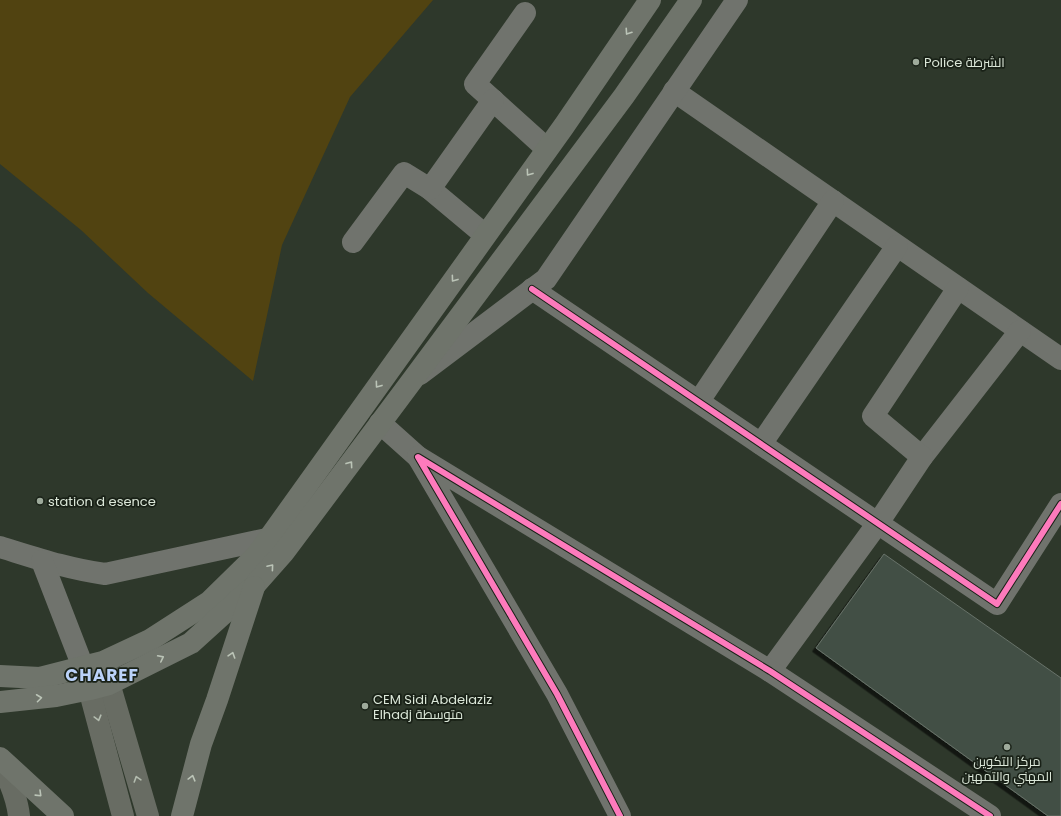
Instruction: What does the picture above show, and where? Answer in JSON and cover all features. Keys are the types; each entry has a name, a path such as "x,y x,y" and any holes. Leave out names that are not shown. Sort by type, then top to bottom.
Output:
{"main road":[{"path":"0,676 40,678 93,665 150,640 209,602 256,555 547,149 650,0"},
{"path":"0,702 56,696 100,687 191,643 254,586 284,552 316,510 619,102 691,0"},
{"path":"182,816 201,744 254,586"},
{"path":"0,758 63,816"}],"street":[{"path":"414,378 546,278 737,0"},
{"path":"525,13 475,84 547,149"},
{"path":"674,91 1061,358"},
{"path":"430,188 493,100"},
{"path":"353,242 404,173 430,188 485,235"},
{"path":"699,401 833,201"},
{"path":"761,444 897,246"},
{"path":"922,457 873,416 958,288"},
{"path":"532,289 997,604 1061,504"},
{"path":"770,671 878,523 922,457 1020,331"},
{"path":"380,423 418,457 770,671 990,816"},
{"path":"418,457 557,694 620,816"},
{"path":"0,547 80,570 106,574 267,540"},
{"path":"42,560 93,665 148,816"},
{"path":"100,687 123,816"},
{"path":"0,762 9,779 18,806 19,816"}],"shaded area":[{"path":"0,0 433,0 350,97 282,245 253,381 148,293 81,230 0,164"}],"building":[{"name":"مركز التكوين المهني والتمهين","path":"884,554 1061,678 1061,816 1048,816 816,648"}],"cycle path":[{"path":"532,289 997,604 1061,504"},
{"path":"620,816 557,694 418,457 770,671 990,816"}],"place":[{"name":"Police الشرطة","path":"916,62"},
{"name":"station d esence","path":"40,501"},
{"name":"CEM Sidi Abdelaziz Elhadj متوسطة","path":"365,706"},
{"name":"مركز التكوين المهني والتمهين","path":"1007,747"}],"district":[{"name":"CHAREF","path":"102,675"}]}
